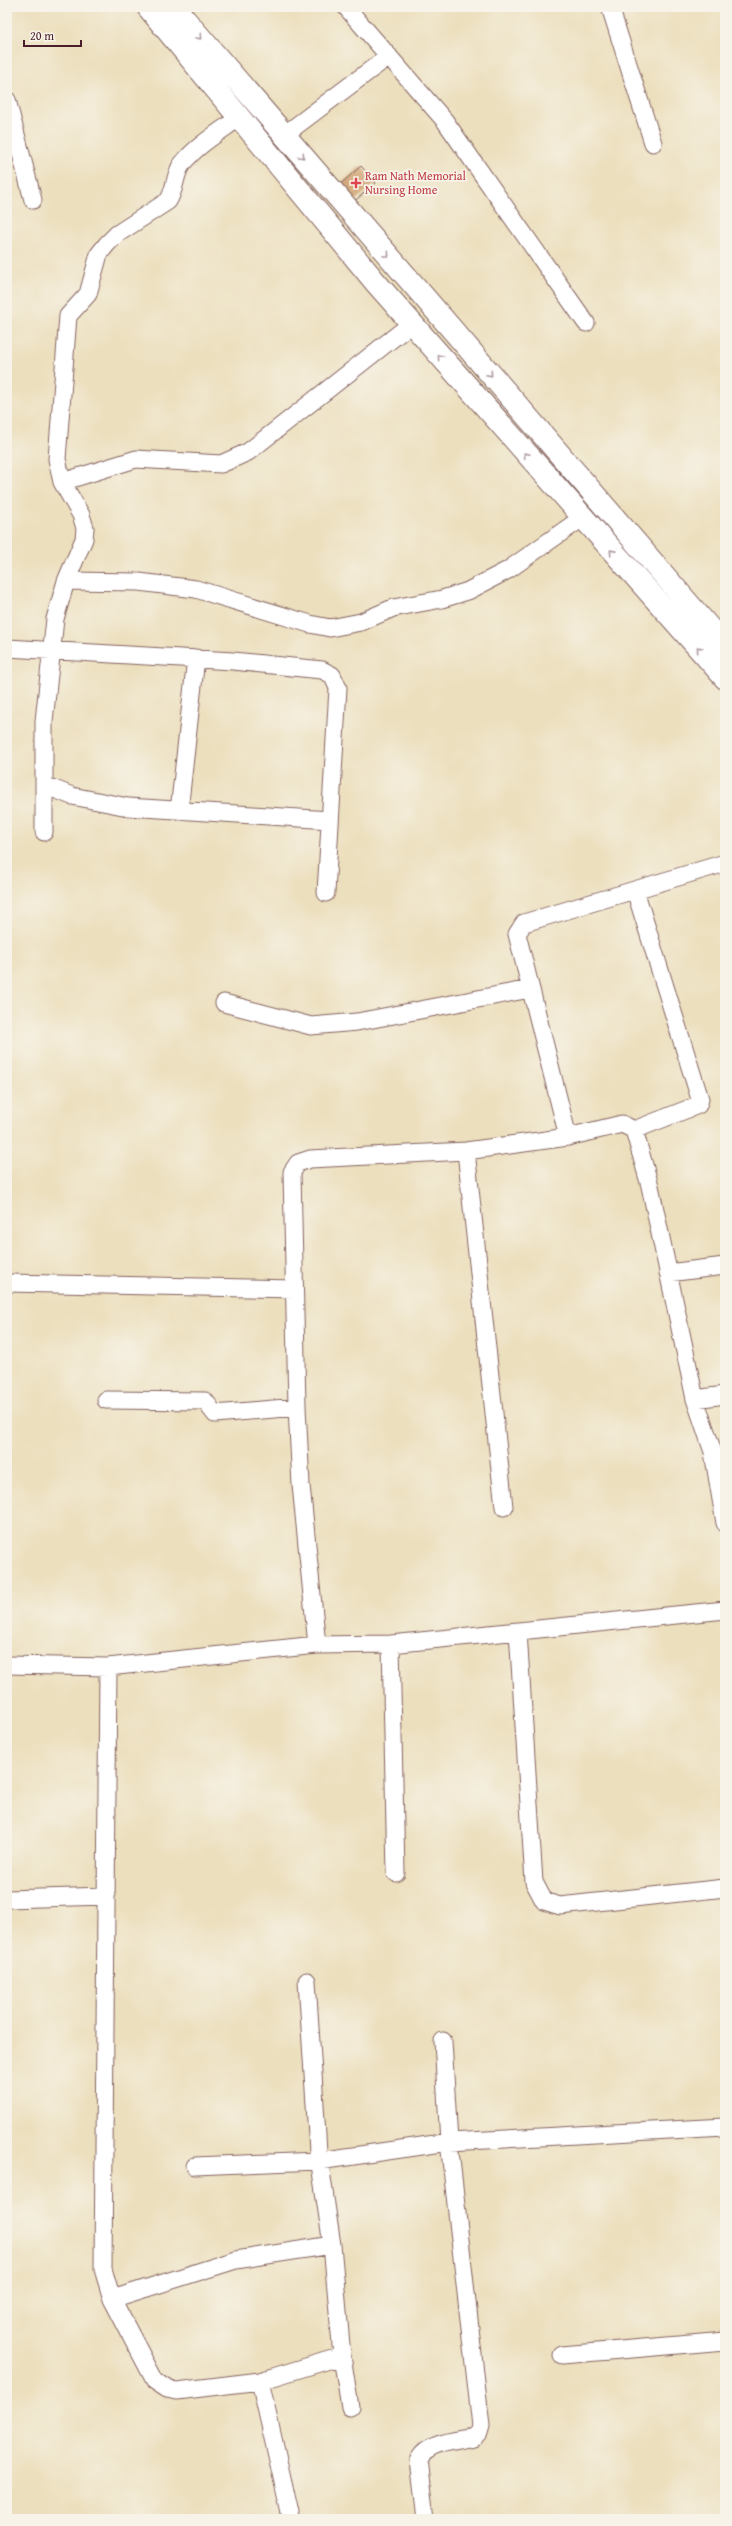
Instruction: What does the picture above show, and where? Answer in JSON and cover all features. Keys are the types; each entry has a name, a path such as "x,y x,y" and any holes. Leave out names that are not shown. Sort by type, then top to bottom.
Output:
{"street":[{"path":"148,7 411,324 725,678"},
{"path":"346,7 445,121 586,323"},
{"path":"610,7 653,143"},
{"path":"176,8 725,646"},
{"path":"284,135 389,56"},
{"path":"7,100 33,200"},
{"path":"44,832 44,721 55,619 66,581 84,539 85,528 81,515 62,482 57,459 68,316 88,294 99,254 106,244 117,234 168,201 182,165 193,153 240,117"},
{"path":"62,482 136,459 221,464 231,461 263,441 411,324"},
{"path":"66,581 138,582 196,589 310,624 330,628 361,622 393,608 442,599 468,591 508,570 582,518"},
{"path":"7,648 196,658 322,670 332,675 338,688 326,893"},
{"path":"180,811 196,658"},
{"path":"44,785 94,802 128,807 330,820"},
{"path":"568,1137 517,934 524,923 725,863"},
{"path":"634,1130 698,1105 700,1099 635,890"},
{"path":"224,1003 311,1026 357,1022 530,989"},
{"path":"317,1645 301,1485 296,1407 292,1172 298,1163 310,1159 466,1151 568,1137 622,1124 634,1130 650,1186 695,1399 713,1452 725,1523"},
{"path":"466,1151 504,1508"},
{"path":"668,1273 725,1266"},
{"path":"7,1283 294,1288"},
{"path":"695,1399 725,1395"},
{"path":"106,1400 205,1401 215,1414 296,1407"},
{"path":"7,1665 108,1667 317,1645 391,1644 725,1610"},
{"path":"518,1632 534,1882 544,1901 560,1906 725,1888"},
{"path":"391,1644 396,1872"},
{"path":"108,1667 103,2269 112,2299 154,2381 167,2389 177,2391 260,2381 342,2356"},
{"path":"7,1899 106,1896"},
{"path":"307,1982 319,2161 332,2245 342,2356 350,2406"},
{"path":"426,2519 419,2459 423,2452 429,2448 474,2437 479,2433 481,2426 449,2142 443,2041"},
{"path":"195,2166 319,2161 449,2142 725,2127"},
{"path":"112,2299 236,2260 332,2245"},
{"path":"562,2355 725,2341"},
{"path":"260,2381 290,2514"}],"building":[{"path":"361,166 376,183 351,204 336,188"}],"place":[{"name":"Ram Nath Memorial Nursing Home","path":"356,183"}]}
